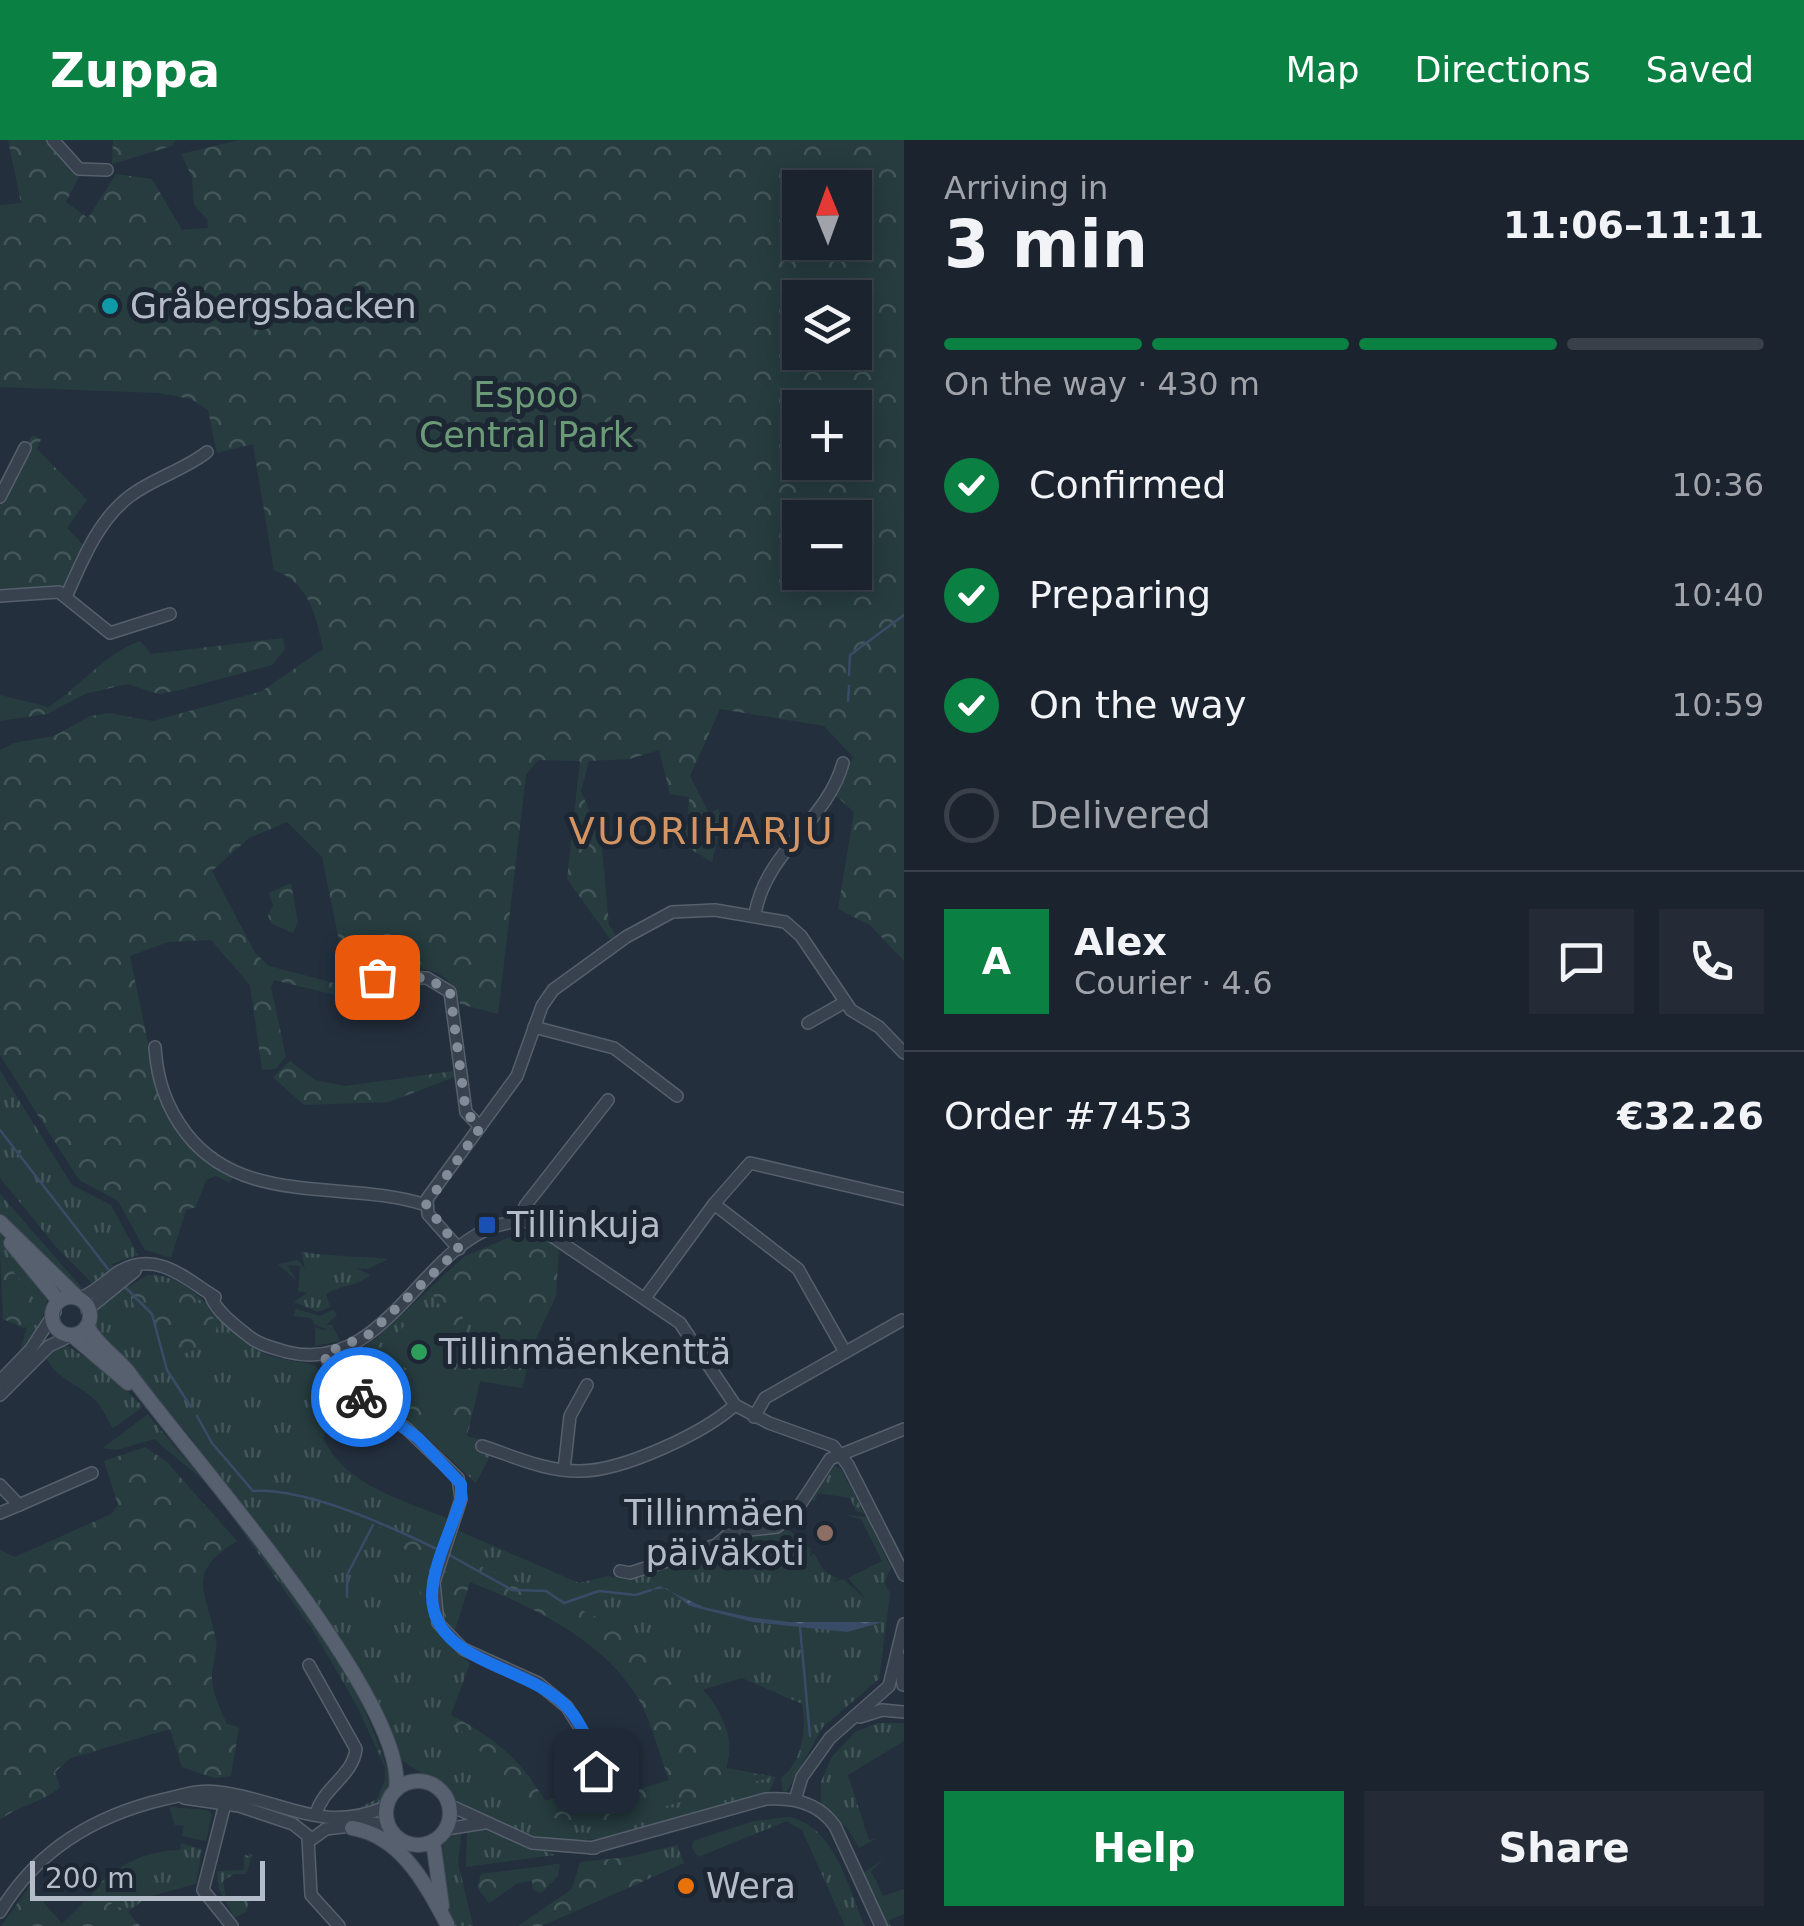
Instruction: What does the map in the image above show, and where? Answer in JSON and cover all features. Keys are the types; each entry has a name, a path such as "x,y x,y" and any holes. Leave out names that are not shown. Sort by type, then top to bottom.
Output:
{"main road":[{"path":"0,1222 82,1308 144,1397 236,1507 307,1602 360,1690 393,1757 396,1790 386,1808 389,1827 405,1842 441,1900"},
{"path":"0,1230 56,1306 56,1324 144,1397"},
{"path":"56,1306 82,1308"},
{"path":"71,1337 82,1308"},
{"path":"393,1757 420,1781 438,1788 449,1804 446,1829 432,1842 405,1842"},
{"path":"396,1790 420,1781"},
{"path":"352,1828 384,1837 419,1876 447,1925"},
{"path":"432,1842 447,1925"}],"street":[{"path":"52,140 79,168 107,170"},
{"path":"0,496 25,448"},
{"path":"66,597 82,556 118,508 132,495 207,452"},
{"path":"0,596 51,591 66,597 110,632 170,614"},
{"path":"755,914 776,859 828,797 843,763"},
{"path":"426,1205 517,1076 552,990 626,936 672,912 697,908 755,914 785,922 801,936 845,1002 904,1053"},
{"path":"352,982 359,977 420,977 438,982 450,992 466,1112 480,1128"},
{"path":"808,1023 845,1002"},
{"path":"534,1027 614,1048 677,1096"},
{"path":"156,1047 163,1094 178,1122 206,1154 254,1180 426,1205 459,1249"},
{"path":"524,1221 525,1206 608,1100"},
{"path":"645,1298 744,1166 758,1162 904,1199"},
{"path":"714,1204 798,1269 845,1352"},
{"path":"82,1308 138,1268 173,1268 275,1348 324,1354 368,1335 459,1249 524,1221 551,1233 680,1323 736,1405 754,1417 824,1440 841,1454 904,1575"},
{"path":"0,1381 31,1349 56,1306"},
{"path":"754,1417 765,1398 902,1320"},
{"path":"0,1395 48,1346 71,1337"},
{"path":"324,1354 335,1379 407,1429 458,1478 462,1494 432,1592 443,1632 463,1649 538,1683 567,1706 586,1739 604,1799"},
{"path":"564,1470 570,1416 587,1385"},
{"path":"482,1446 564,1470 600,1468 709,1428 736,1405"},
{"path":"620,1571 630,1573 716,1545 732,1532 777,1526 794,1514 826,1463 904,1429"},
{"path":"0,1513 92,1473"},
{"path":"0,1485 19,1505"},
{"path":"888,1710 886,1691 904,1624"},
{"path":"794,1800 808,1785 809,1771 830,1738 886,1691 904,1685 898,1652"},
{"path":"309,1665 356,1749 353,1762 325,1792 314,1826 310,1874 316,1904 339,1926"},
{"path":"853,1719 888,1710 904,1712"},
{"path":"0,1912 36,1865 74,1834 122,1811 194,1791 314,1826 352,1828 374,1823 389,1827"},
{"path":"227,1798 210,1871 213,1898 232,1926"},
{"path":"449,1804 484,1823 549,1847 591,1848 766,1800 794,1800 830,1818 880,1926"},
{"path":"314,1826 386,1808"},
{"path":"446,1829 484,1823"}],"green space":[{"name":"Espoo Central Park","path":"8,140 48,140 81,173 66,202 88,218 116,174 152,179 182,230 208,228 207,219 194,205 192,177 181,154 239,140 904,140 904,961 870,925 838,909 854,812 835,795 853,757 824,726 720,709 690,776 709,813 718,809 722,818 712,862 690,849 684,826 688,824 689,797 670,794 659,750 630,759 589,761 581,791 601,839 609,925 616,935 610,939 567,879 580,761 538,760 526,775 498,1014 460,1004 454,988 430,970 396,966 345,969 322,857 287,822 249,838 212,871 255,953 269,966 338,984 335,995 274,980 271,987 286,1057 275,1069 262,1070 250,985 211,940 168,942 130,956 149,1048 170,1116 234,1174 230,1183 216,1176 206,1180 196,1207 186,1210 171,1258 145,1250 118,1201 79,1180 0,1055 0,750 14,743 54,736 90,716 109,713 153,721 262,691 323,649 314,613 303,592 274,570 253,444 217,453 208,410 191,399 159,393 0,387 0,205 21,203"},
{"path":"113,140 175,140 172,146 112,164"},
{"path":"33,435 41,439 37,449 87,500 67,528 84,546 63,587 0,592 0,505 21,457 31,455 28,442"},
{"path":"283,638 285,649 272,665 159,694 127,684 85,694 47,714 0,721 0,695 49,707 104,662 140,641 151,654"},
{"path":"291,883 298,922 293,933 272,924 268,916 273,905 268,893"},
{"path":"290,1061 315,1080 345,1086 454,1071 455,1077 389,1102 304,1105 273,1077"},
{"path":"0,1070 72,1185 111,1205 138,1255 112,1264 115,1269 93,1284 58,1249 0,1178"},
{"path":"0,1194 84,1290 70,1285 0,1216"},
{"path":"525,1231 534,1235 556,1295 532,1347 522,1388 480,1381 467,1436 482,1440 479,1448 491,1454 476,1483 420,1431 349,1381 338,1363 377,1338 465,1256"},
{"path":"525,1231 559,1247 556,1295 532,1347 522,1388 480,1381 466,1436 448,1442 443,1425 408,1418 340,1372 338,1363 377,1338 438,1402 456,1363 445,1313 429,1289 465,1256","holes":["469,1295 481,1301 485,1339 492,1337 489,1323 502,1331 499,1348 487,1351 469,1345 459,1301 461,1296"]},
{"path":"0,1233 48,1297 39,1330 25,1351 20,1350 35,1300 0,1254"},
{"path":"301,1251 388,1259 368,1269 356,1268 370,1275 326,1295 330,1307 318,1312 294,1302 307,1293 298,1291 300,1266 287,1265 297,1281 278,1264 298,1260 305,1269"},
{"path":"0,1254 35,1300 31,1326 23,1328 3,1319"},
{"path":"148,1275 180,1283 262,1353 315,1365 328,1385 355,1404 335,1411 323,1438 333,1455 346,1469 378,1490 451,1520 436,1562 429,1599 438,1632 470,1663 451,1715 505,1751 545,1801 597,1787 607,1802 669,1780 635,1693 620,1673 583,1639 539,1612 470,1582 446,1622 441,1582 459,1531 579,1583 608,1576 628,1580 724,1548 733,1538 770,1535 786,1528 811,1549 810,1557 814,1553 823,1570 838,1579 832,1582 843,1579 867,1600 848,1578 882,1561 861,1519 845,1515 867,1517 891,1568 884,1583 890,1593 879,1679 823,1727 787,1791 783,1792 781,1778 794,1763 801,1745 802,1704 742,1678 702,1690 728,1735 726,1768 776,1777 768,1794 622,1836 576,1841 533,1838 464,1807 440,1785 401,1760 373,1705 192,1439 95,1327 98,1305"},
{"path":"162,1282 188,1291 218,1323 212,1341 178,1355 166,1355 150,1343 130,1296 142,1284"},
{"path":"296,1309 320,1316 333,1310 337,1315 326,1325 332,1325 340,1341 315,1346 315,1327 327,1329 315,1325 311,1318 293,1316"},
{"name":"Tillinmäenkenttä","path":"414,1317 456,1363 451,1369 463,1381 438,1403 385,1344"},
{"path":"64,1344 109,1372 143,1407 113,1428 97,1402 49,1362 46,1355"},
{"path":"148,1414 203,1480 154,1439 117,1450 103,1448"},
{"path":"145,1447 166,1461 237,1541 210,1564 203,1585 216,1641 214,1691 227,1724 239,1727 231,1776 214,1778 182,1767 170,1729 71,1758 55,1772 60,1787 0,1820 0,1550 15,1557 111,1514 118,1505 104,1461"},
{"path":"835,1466 841,1469 864,1513 856,1511 850,1498 818,1493 815,1501 811,1500"},
{"path":"228,1511 278,1565 349,1679 368,1718 382,1755 391,1787 375,1807 352,1811 377,1799 385,1780 385,1767 357,1706 314,1632"},
{"path":"374,1526 394,1530 440,1552 429,1592 429,1612 436,1631 456,1654 429,1633 411,1559 391,1536"},
{"path":"456,1555 630,1634 673,1663 707,1694 726,1729 726,1768 772,1777 633,1815 622,1814 615,1797 669,1780 635,1693 620,1673 583,1639 539,1612 470,1582 454,1633 443,1613 440,1594 444,1574"},
{"path":"451,1715 505,1751 545,1801 597,1787 616,1818 589,1827 520,1809 497,1769 450,1719"},
{"path":"878,1723 904,1723 904,1741 848,1775 869,1840 877,1838 859,1848 847,1828 821,1803 821,1782 831,1758 855,1732"},
{"path":"169,1807 208,1810 212,1815 206,1841 182,1836 184,1826 175,1825"},
{"path":"789,1817 818,1832 829,1845 865,1926 845,1926 802,1830 787,1821 698,1857 692,1848 693,1841 754,1821"},
{"path":"467,1828 485,1829 555,1855 466,1867"},
{"path":"462,1829 458,1863 473,1926 452,1926 439,1874 443,1841"},
{"path":"181,1843 202,1849 196,1884 147,1897 128,1912 93,1893 120,1868 143,1856 180,1850"},
{"path":"677,1845 684,1863 646,1880 641,1866 629,1857"},
{"path":"249,1852 252,1855 246,1874 234,1874 223,1881 226,1897 249,1900 246,1912 234,1918 219,1889 217,1871 244,1870 244,1854 248,1856"},
{"path":"629,1857 641,1866 646,1880 542,1926 518,1926 572,1889 580,1862"},
{"path":"884,1859 871,1871 883,1896 904,1889 904,1914 889,1920 891,1926 886,1926 863,1873"},
{"path":"560,1864 558,1876 541,1893 533,1890 532,1881 518,1883 489,1903 477,1887 481,1874"},
{"path":"30,1886 62,1924 93,1893 128,1912 140,1926 1,1926"}],"water":[{"path":"671,1592 703,1607 749,1617 789,1622 883,1622 847,1632 753,1622 690,1606"}],"waterway":[{"path":"849,675 850,655 904,615"},
{"path":"848,701 849,686"},
{"path":"0,1130 108,1269"},
{"path":"125,1287 152,1314 167,1370 191,1407"},
{"path":"197,1416 212,1443 253,1491 323,1502 439,1550"},
{"path":"347,1597 347,1575 373,1525"},
{"path":"446,1553 512,1590 546,1591 564,1603 599,1591 636,1595 651,1590"},
{"path":"800,1627 810,1736"}],"way so far":[{"path":"361,1397 331,1375 324,1354 368,1335 459,1249 428,1214 427,1199 480,1128 466,1112 450,992 427,978 377,977"}],"place":[{"name":"Gråbergsbacken","path":"110,306"},
{"name":"Tillinkuja","path":"487,1225"},
{"name":"Tillinmäenkenttä","path":"419,1352"},
{"name":"Tillinmäen päiväkoti","path":"825,1533"},
{"name":"Wera","path":"686,1886"}],"district":[{"name":"VUORIHARJU","path":"702,831"}],"route":[{"path":"361,1397 418,1438 456,1474 461,1484 461,1499 434,1582 432,1600 443,1632 463,1649 538,1683 567,1706 590,1746 596,1771"}]}
